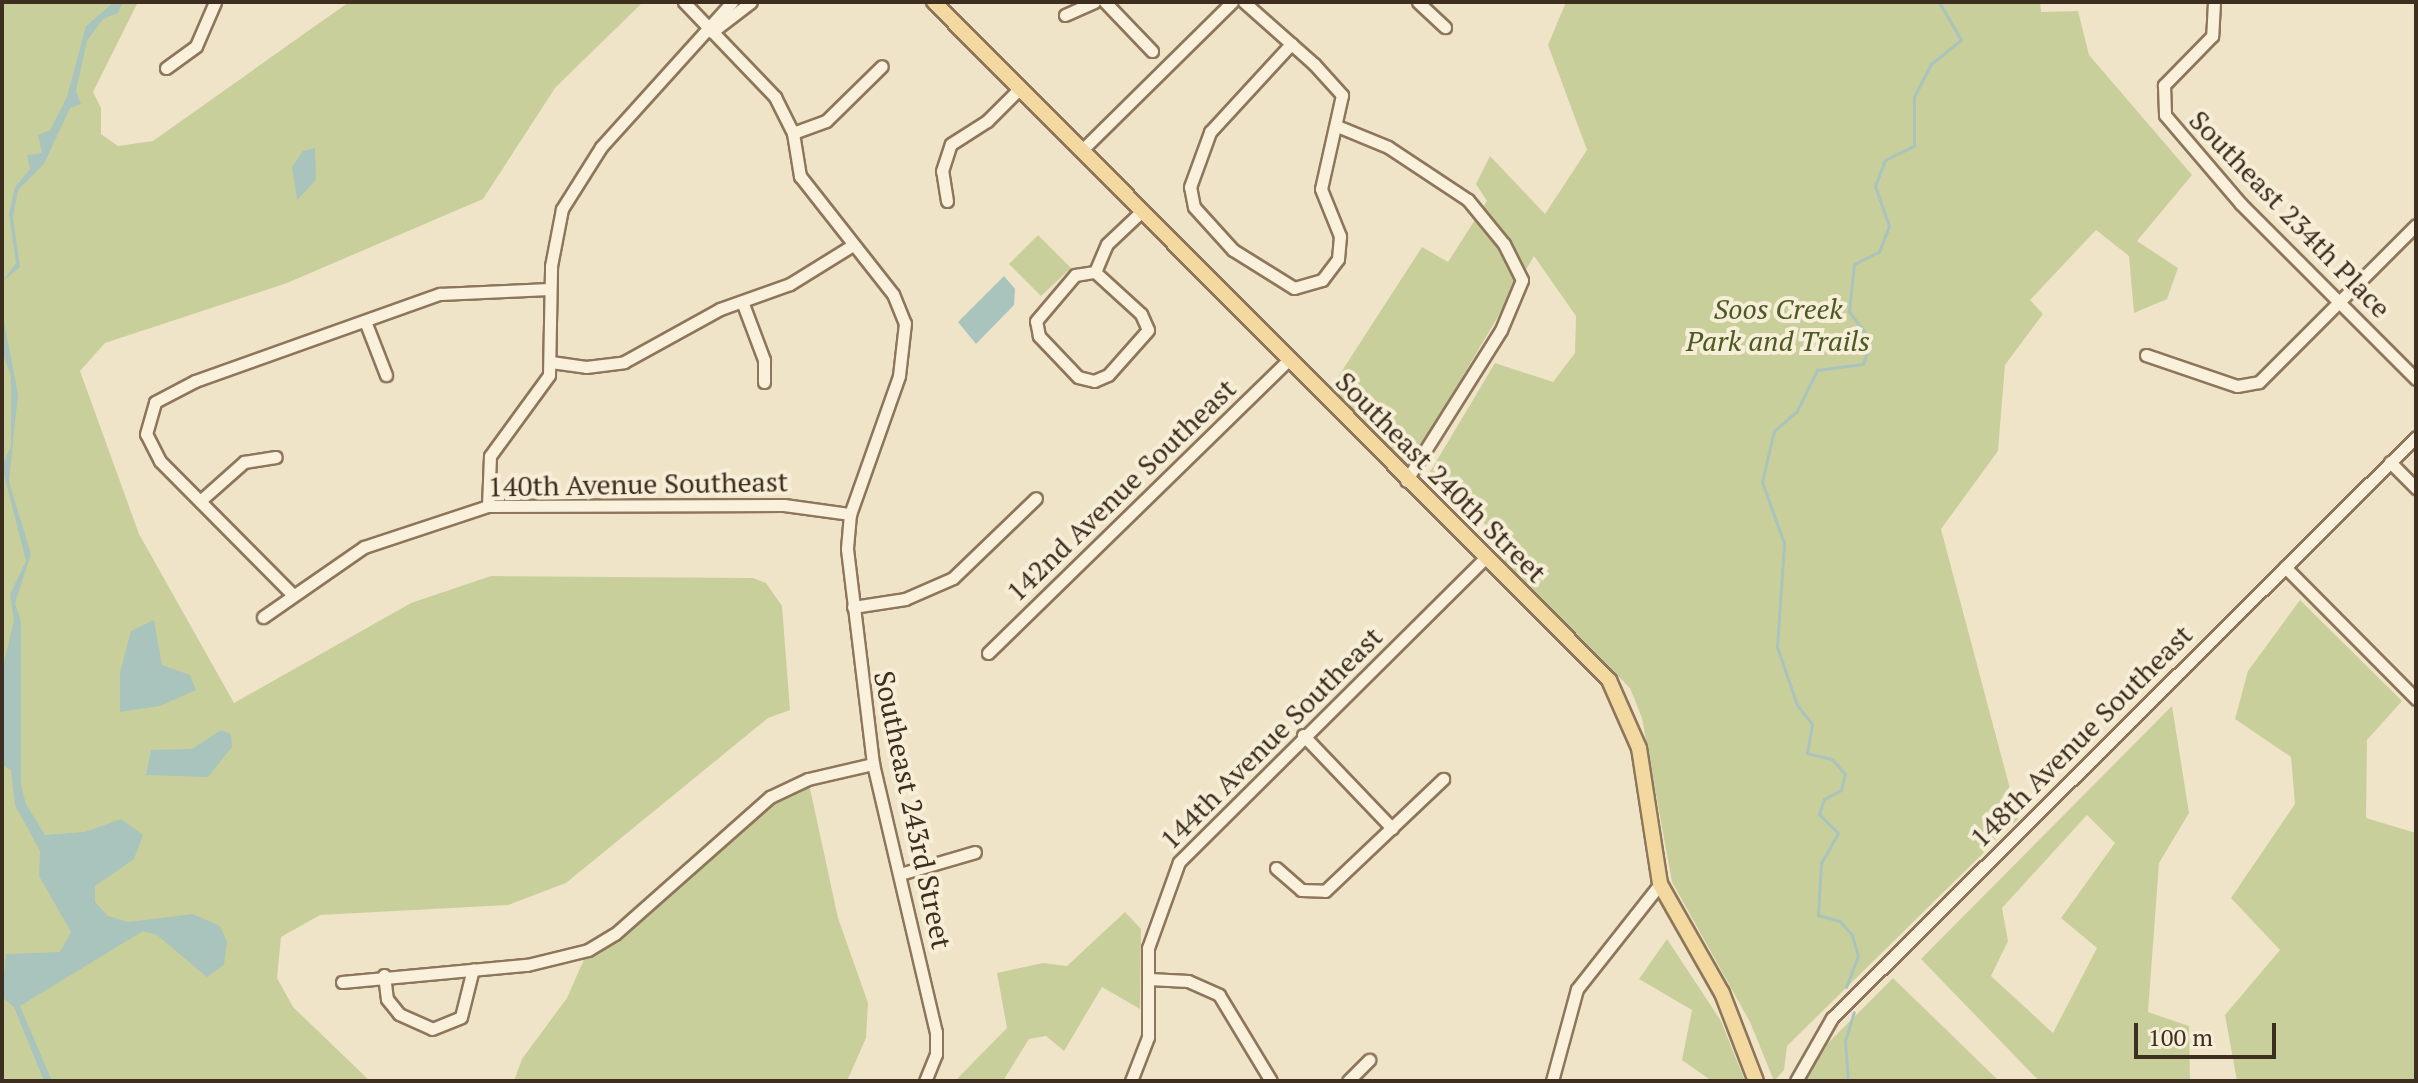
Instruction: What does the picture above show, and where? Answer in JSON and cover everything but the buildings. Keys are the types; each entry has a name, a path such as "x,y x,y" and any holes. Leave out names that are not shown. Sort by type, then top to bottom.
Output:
{"main road":[{"name":"Southeast 240th Street","path":"934,2 1083,149 1406,481 1594,662 1624,706 1639,748 1660,884 1722,993 1756,1081"}],"street":[{"path":"166,68 196,46 215,2"},
{"path":"684,2 775,97 793,133 800,176 899,305 907,345 850,514"},
{"path":"712,32 732,2"},
{"path":"488,506 490,456 541,393 551,362 549,289 554,233 573,186 620,125 712,32 751,2"},
{"path":"1065,15 1094,2"},
{"path":"1105,2 1152,51"},
{"path":"1083,149 1232,2"},
{"path":"1244,2 1291,44 1338,86 1343,107 1321,189 1341,246 1329,275 1310,287 1280,283 1233,250 1202,219 1191,195 1193,167 1210,132 1291,44"},
{"path":"1418,2 1445,27"},
{"name":"Southeast 234th Place","path":"2214,2 2212,36 2164,85 2165,115 2187,148 2416,379"},
{"path":"793,133 826,121 882,66"},
{"path":"947,201 942,171 948,149 1020,88"},
{"path":"1337,126 1388,147 1468,200 1504,244 1522,280 1521,291 1406,481"},
{"path":"1095,272 1107,244 1142,211"},
{"path":"2146,355 2251,386 2416,225"},
{"path":"551,362 586,367 624,362 720,309 743,304 817,270 853,245"},
{"path":"1095,272 1141,314 1148,330 1108,375 1094,381 1078,377 1039,336 1036,321 1075,275 1095,272"},
{"path":"293,595 160,461 146,421 155,402 179,388 440,294 549,289"},
{"path":"743,304 764,360 764,382"},
{"path":"365,321 386,375"},
{"name":"142nd Avenue Southeast","path":"988,653 1287,361"},
{"name":"148th Avenue Southeast","path":"1796,1081 1832,1018 2416,437"},
{"path":"200,501 244,462 276,457"},
{"path":"2390,462 2416,488"},
{"path":"853,607 905,599 953,578 1036,498"},
{"name":"140th Avenue Southeast","path":"263,617 377,541 488,506 784,505 850,514"},
{"name":"Southeast 243rd Street","path":"850,514 853,607 873,764 936,1032 933,1066 925,1081"},
{"name":"144th Avenue Southeast","path":"1131,1081 1148,1037 1149,979 1156,915 1179,862 1303,735 1484,559"},
{"path":"2285,567 2416,699"},
{"path":"1303,735 1392,828"},
{"path":"342,982 384,975 557,961 588,950 615,934 770,797 808,779 873,764"},
{"path":"1276,868 1301,890 1325,891 1443,779"},
{"path":"900,874 975,852"},
{"path":"1552,1081 1577,989 1660,884"},
{"path":"384,975 387,999 399,1014 432,1029 461,1017 473,969"},
{"path":"1149,979 1188,981 1219,995 1271,1081"},
{"path":"1348,1081 1369,1060"}],"green space":[{"path":"2,2 138,2 93,92 101,108 101,134 118,146 153,141 349,2 643,2 555,88 483,199 287,283 105,343 80,371 139,534 234,703 411,603 491,576 753,578 766,583 782,606 790,710 768,718 566,883 508,905 320,915 281,937 277,978 293,1007 370,1081 2,1081"},
{"name":"Soos Creek Park and Trails","path":"1566,2 2040,2 2041,12 2078,11 2089,55 2192,175 2137,241 2178,268 2167,299 2134,313 2129,256 2096,230 2030,300 2043,314 2005,365 1998,451 1941,529 2018,819 1787,1046 1784,1070 1774,1081 1750,1022 1672,882 1642,718 1630,688 1498,555 1507,545 1430,472 1495,363 1553,382 1575,353 1576,316 1534,256 1408,468 1329,391 1422,247 1448,262 1487,201 1476,184 1490,156 1545,214 1587,150 1548,45"},
{"path":"1038,235 1071,268 1041,296 1009,264"},
{"path":"2300,600 2402,701 2367,740 2366,818 2416,833 2416,1081 2237,1081 2225,1015 2280,950 2231,898 2295,804 2291,757 2235,719 2248,671"},
{"path":"2172,706 2189,813 2159,863 2148,1012 2189,1026 2190,1081 2039,1081 1921,959","holes":["2087,815 2115,843 2061,918 2097,948 2053,1033 1991,976 2008,941 2002,908"]},
{"path":"808,779 838,918 868,1003 866,1038 847,1081 514,1081 522,1059 567,998 588,950 750,812"},
{"path":"1125,912 1141,929 1140,1009 1102,987 1064,1051 1046,1036 1029,1039 1003,1081 955,1081 1007,1028 997,973 1043,963 1067,966"},
{"path":"1667,939 1721,1021 1745,1081 1712,1081 1682,1060 1692,1010 1639,979"},
{"path":"1893,978 1999,1081 1806,1081 1814,1057"}],"water":[{"path":"114,2 123,2 118,13 103,19 87,41 76,91 81,104 70,108 44,164 18,190 13,217 20,267 2,282 16,263 9,214 15,187 30,169 27,155 42,153 38,135 50,130 67,97 86,26"},
{"path":"315,148 316,180 297,200 292,167 303,151"},
{"path":"1004,276 1015,289 1014,305 976,344 958,322"},
{"path":"2,311 18,394 9,482 31,554 15,603 21,622 21,786 26,804 45,835 85,832 121,819 143,835 134,859 95,886 95,902 108,916 128,922 193,914 220,926 227,942 224,965 207,977 157,935 143,931 20,1006 52,1081 44,1081 14,1007 2,997 6,954 60,952 71,932 39,876 40,851 15,805 11,770 2,765 2,670 14,621 10,594 26,561 2,467 11,446 11,377 2,351"},
{"path":"154,620 162,665 190,675 196,690 160,706 120,712 120,673 131,631"},
{"path":"221,730 231,734 232,747 208,777 146,775 151,750 192,749"}],"waterway":[{"path":"1846,987 1858,956 1852,935 1840,921 1818,915 1821,863 1838,833 1819,814 1824,799 1841,790 1845,774 1832,759 1807,753 1812,724 1797,705 1777,647 1784,543 1762,482 1774,431 1797,411 1817,370 1863,364 1871,340 1849,312 1854,264 1879,252 1889,226 1875,186 1885,160 1914,146 1914,97 1931,64 1961,40 1939,2"},
{"path":"1848,1081 1845,1041 1854,1012"}]}
